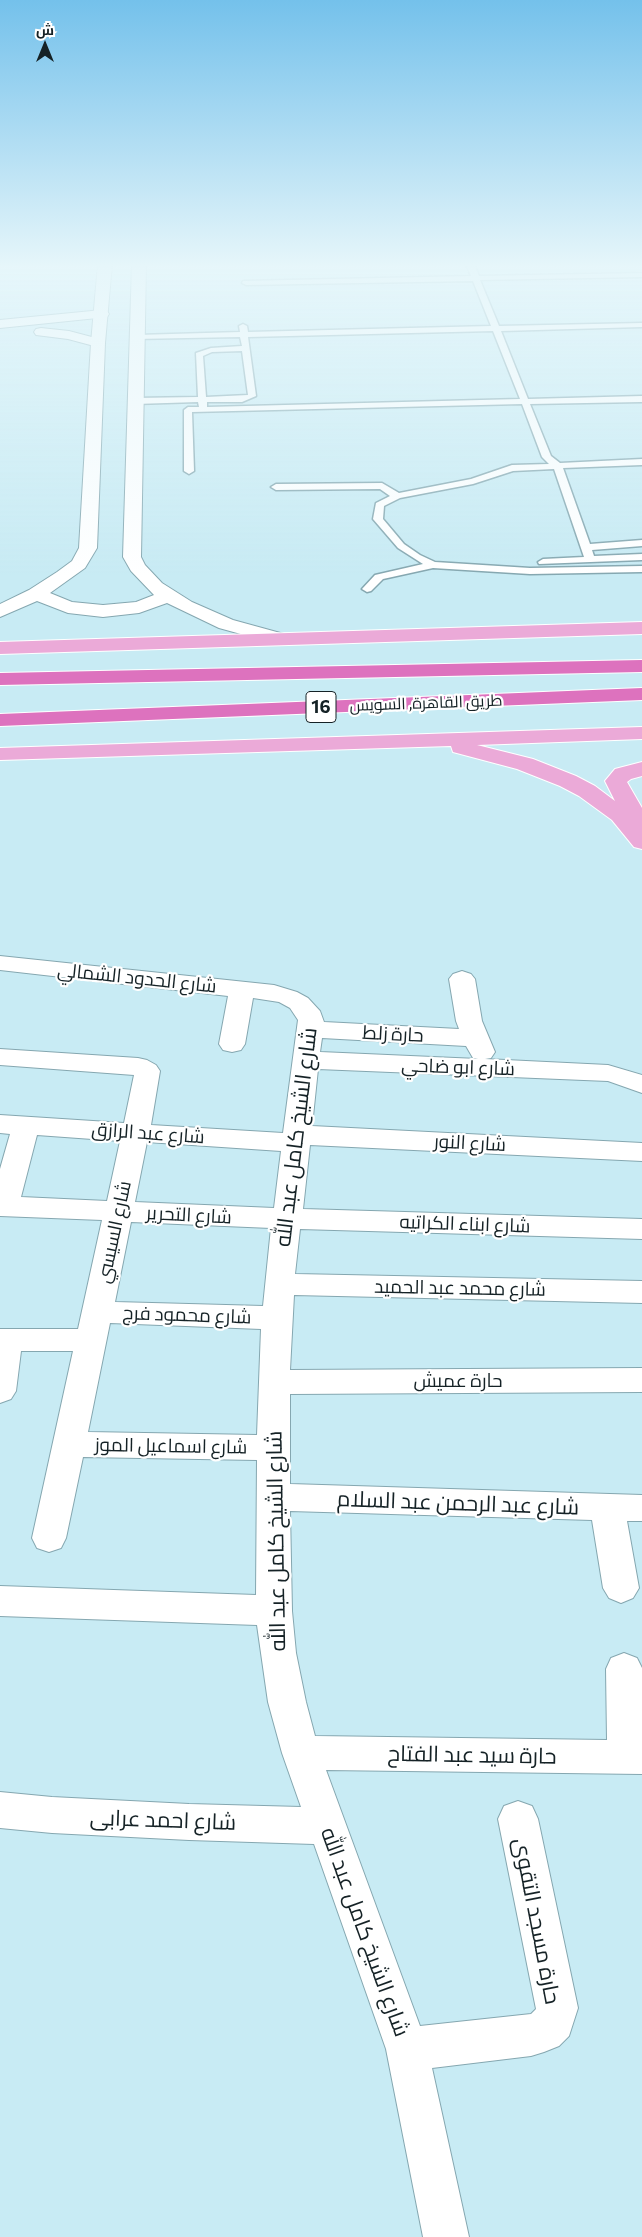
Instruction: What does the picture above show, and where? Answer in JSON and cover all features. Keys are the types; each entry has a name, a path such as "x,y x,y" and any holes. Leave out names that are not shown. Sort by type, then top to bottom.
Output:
{"highway":[{"name":"طريق القاهرة, السويس","path":"0,679 642,666"},
{"name":"طريق القاهرة, السويس","path":"0,720 640,694"}],"main road":[{"path":"0,648 642,628"},
{"name":"طريق القاهرة, السويس","path":"0,754 642,733"},
{"path":"425,739 525,764 568,781 587,791 620,815 642,842"},
{"path":"642,769 623,774 616,782 619,791 636,814 642,833"}],"street":[{"path":"0,611 36,594 79,564 88,548 97,368"},
{"path":"136,368 132,557 146,577 168,596 185,606 226,624 277,638"},
{"path":"36,594 68,607 103,611 139,607 168,596"},
{"path":"0,987 4,963"},
{"name":"شارع الحدود الشمالي","path":"4,963 258,991"},
{"path":"462,979 474,1038 479,1049 485,1057 494,1063 513,1069"},
{"path":"232,1044 258,991"},
{"name":"شارع الشيخ كامل عبد الله","path":"258,991 288,997 299,1003 307,1011 311,1020 279,1284 277,1318 274,1382 273,1498 274,1611 278,1653 287,1702 301,1753 407,2048 446,2237"},
{"name":"حارة زلط","path":"309,1045 474,1038"},
{"name":"شارع ابو ضاحي","path":"309,1045 513,1069 608,1073 642,1084"},
{"name":"شارع السيسي","path":"0,1057 143,1067 146,1071 147,1079 49,1538"},
{"path":"2,1206 13,1125"},
{"name":"شارع عبد الرازق","path":"13,1125 297,1138"},
{"name":"شارع النور","path":"297,1138 642,1152"},
{"name":"شارع التحرير","path":"2,1206 287,1219"},
{"name":"شارع ابناء الكراتيه","path":"287,1219 642,1229"},
{"name":"شارع محمد عبد الحميد","path":"279,1284 642,1292"},
{"name":"شارع محمود فرج","path":"3,1340 94,1326 277,1318"},
{"path":"0,1391 3,1340"},
{"name":"حارة عميش","path":"274,1382 642,1380"},
{"name":"شارع اسماعيل الموز","path":"69,1444 273,1448"},
{"name":"شارع عبد الرحمن عبد السلام","path":"273,1498 642,1508"},
{"path":"607,1507 621,1588"},
{"path":"0,1601 274,1611"},
{"path":"624,1669 634,1757"},
{"name":"حارة سيد عبد الفتاح","path":"301,1753 634,1757"},
{"name":"شارع احمد عرابى","path":"0,1810 52,1815 189,1822 327,1826"},
{"name":"حارة مسجد التقوى","path":"407,2048 531,2035 544,2031 554,2022 557,2008 518,1819"}],"lane":[{"path":"200,368 204,410"},
{"path":"135,401 203,400 252,396 249,368"},
{"path":"511,368 547,457 558,466 590,559"},
{"path":"189,471 188,410 642,399"},
{"path":"433,565 416,557 401,546 378,518 379,505 397,496 473,480 512,468 642,462"},
{"path":"276,487 382,486 397,496"},
{"path":"586,547 642,543"},
{"path":"489,568 590,559 642,557"},
{"path":"367,589 379,577 394,572 433,565 530,570 642,569"}]}
